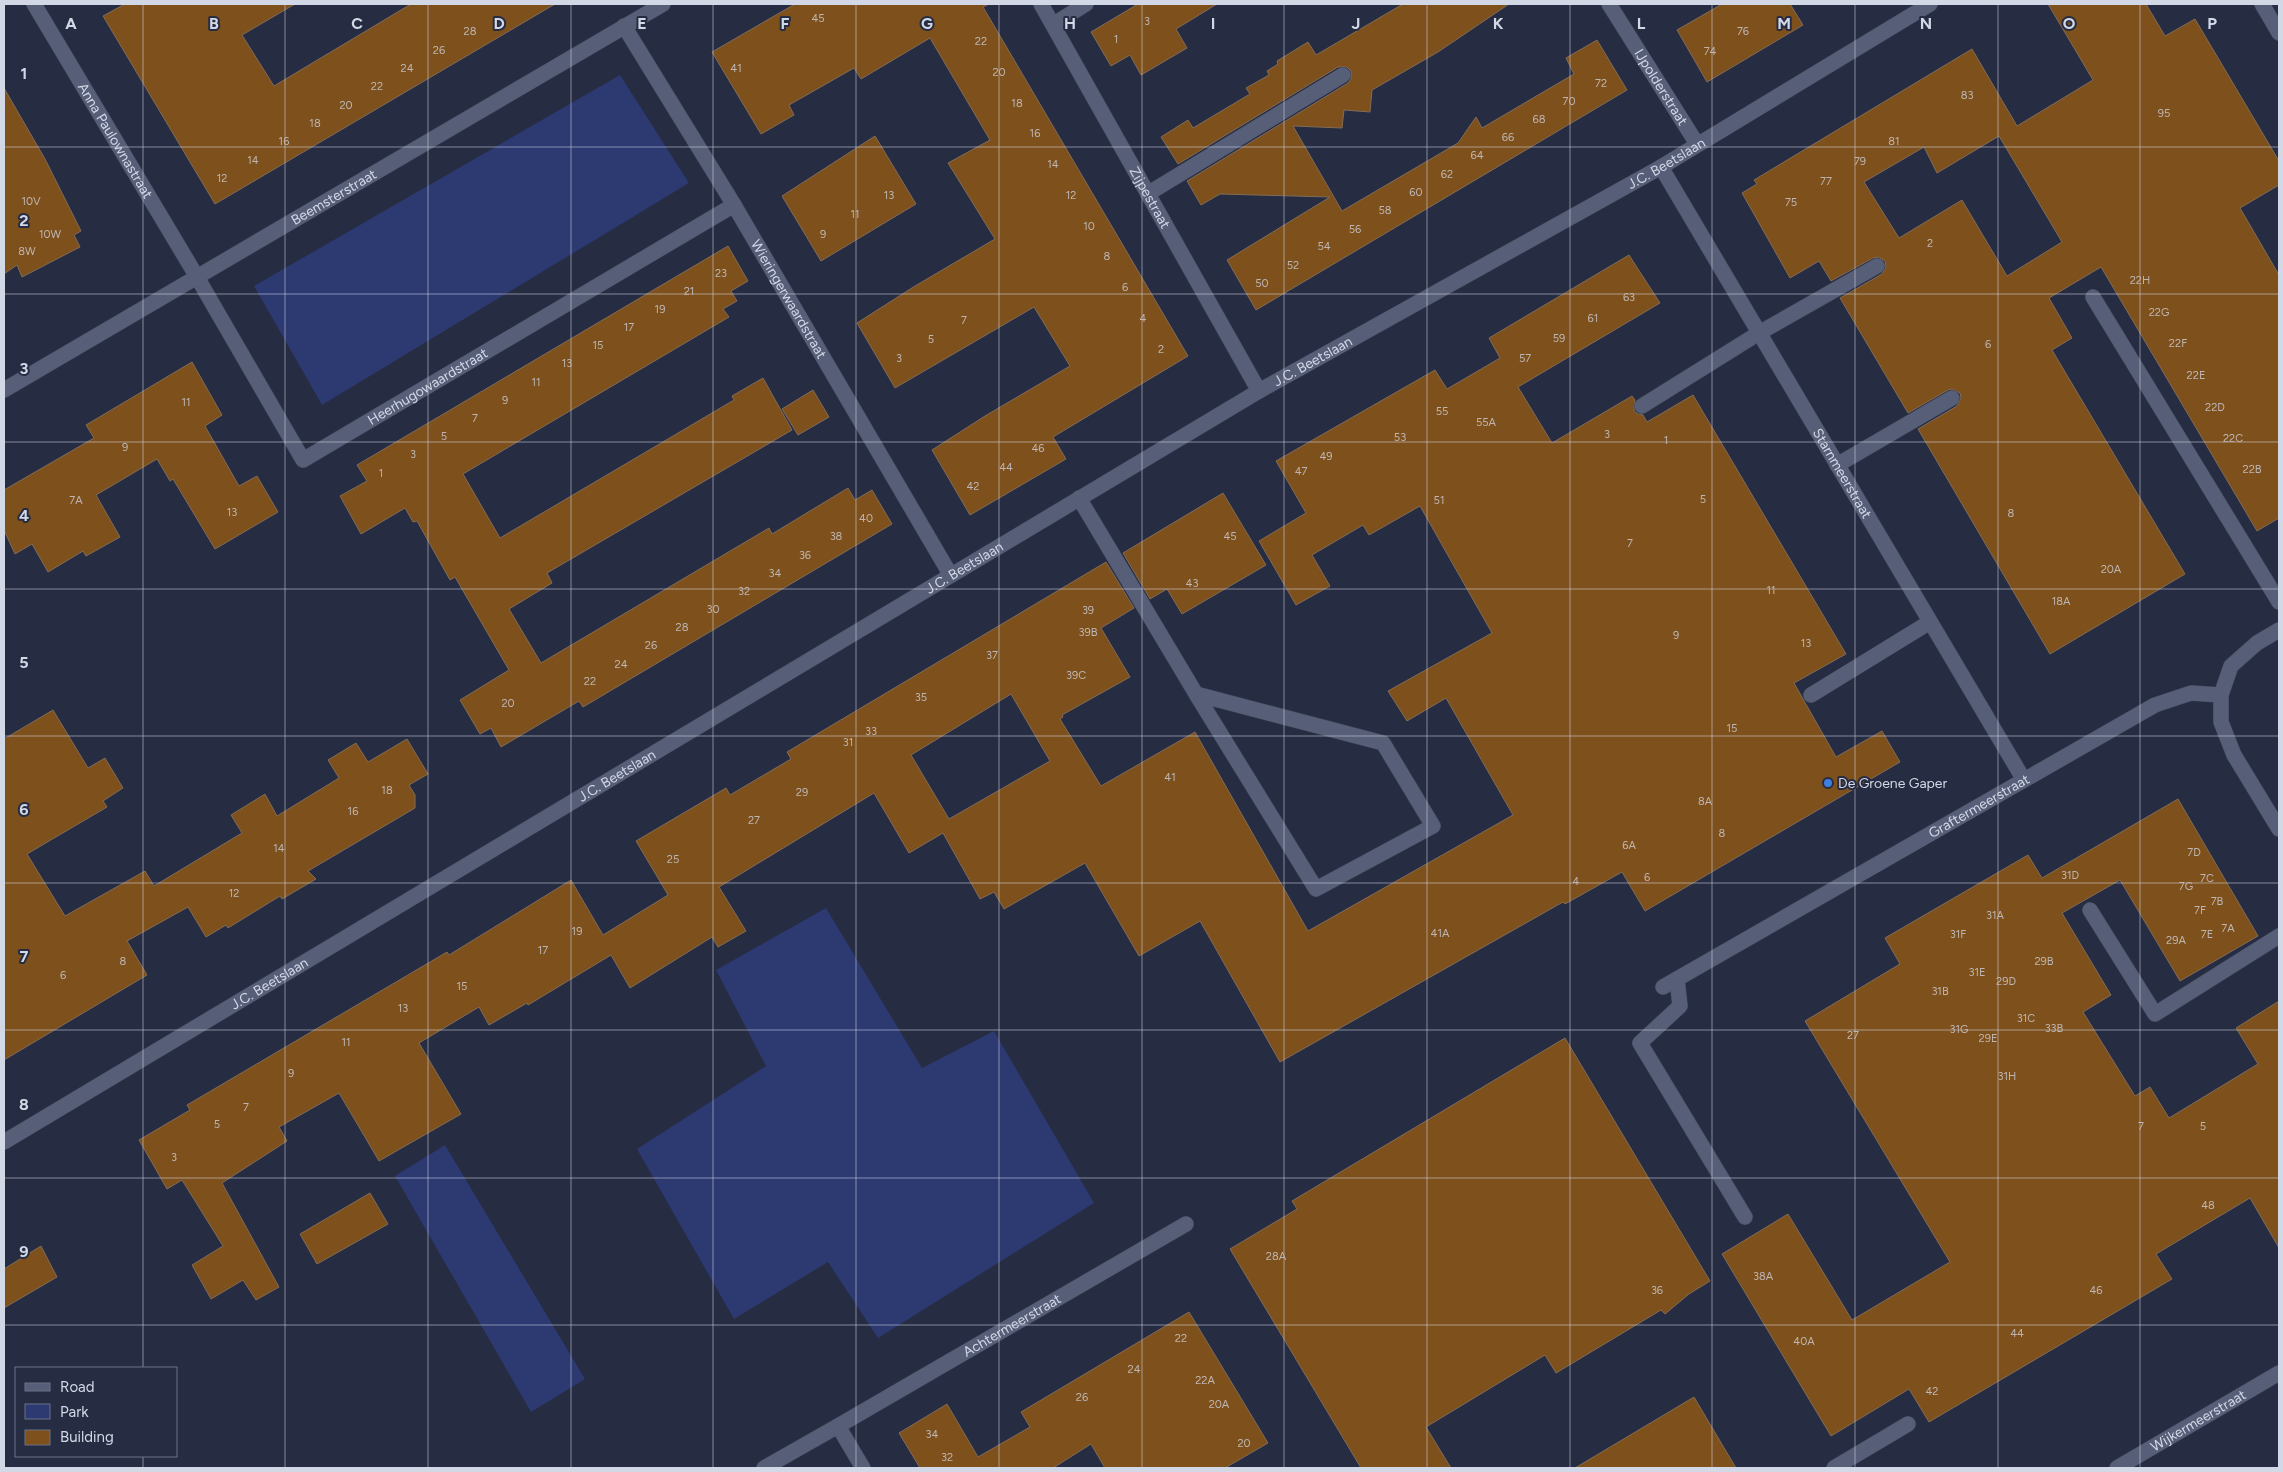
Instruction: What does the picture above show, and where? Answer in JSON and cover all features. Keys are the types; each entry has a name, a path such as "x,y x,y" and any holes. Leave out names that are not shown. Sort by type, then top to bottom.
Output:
{"street":[{"name":"Anna Paulownastraat","path":"34,4 197,277"},
{"name":"Beemsterstraat","path":"4,390 663,4"},
{"name":"Zijpestraat","path":"1041,4 1054,24 1259,391"},
{"path":"1054,24 1086,4"},
{"name":"IJpolderstraat","path":"1609,4 1697,144"},
{"name":"J.C. Beetslaan","path":"4,1142 950,574 1259,391 1661,167 1930,4"},
{"path":"2262,4 2279,33"},
{"name":"Wieringerwaardstraat","path":"624,26 734,205 950,574"},
{"path":"1149,193 1343,75"},
{"name":"Starnmeerstraat","path":"1661,167 2024,780"},
{"name":"Heerhugowaardstraat","path":"197,277 303,460 734,205"},
{"path":"1642,406 1759,333 1877,266"},
{"path":"2093,297 2279,602"},
{"path":"1837,465 1952,398"},
{"path":"1079,498 1196,694 1316,889 1433,826 1383,743 1196,694"},
{"path":"1811,695 1930,622"},
{"path":"2279,630 2257,643 2231,666 2221,695 2221,722 2234,755 2279,829"},
{"name":"Graftermeerstraat","path":"1663,987 2155,705 2191,693 2221,695"},
{"path":"2090,910 2155,1014 2279,936"},
{"path":"1677,979 1680,1006 1640,1043 1745,1217"},
{"name":"Achtermeerstraat","path":"764,1468 1186,1224"},
{"name":"Wijkermeerstraat","path":"2117,1468 2279,1373"},
{"path":"1834,1468 1908,1424"},
{"path":"838,1426 863,1468"}],"green space":[{"path":"620,75 689,183 322,405 254,286"},
{"path":"826,908 922,1068 994,1031 1094,1203 878,1338 828,1262 734,1319 637,1149 766,1066 716,970"},
{"path":"445,1145 585,1379 531,1412 395,1176"}],"building":[{"path":"125,4 295,4 242,35 274,86 411,4 555,4 215,204 103,16"},
{"path":"795,4 989,4 983,7 1188,356 1053,437 1066,459 970,515 932,450 1070,366 1034,307 895,388 857,323 995,239 948,163 990,140 930,38 861,79 854,68 789,105 794,115 761,134 712,52"},
{"path":"1138,4 1217,4 1176,29 1187,48 1141,75 1130,55 1111,66 1091,32"},
{"path":"1403,4 1509,4 1438,52 1372,90 1370,112 1344,110 1342,128 1293,126 1342,211 1458,143 1476,117 1482,128 1574,74 1566,58 1597,40 1627,90 1256,310 1227,260 1330,197 1220,194 1201,205 1187,181 1348,83 1351,79 1351,71 1347,67 1338,67 1178,164 1161,137 1188,120 1193,128 1250,94 1246,88 1269,75 1267,71 1278,64 1277,61 1308,42 1316,55"},
{"path":"1722,4 1790,4 1803,25 1707,82 1677,30"},
{"path":"2048,4 2146,4 2165,36 2195,19 2279,161 2279,185 2240,208 2279,275 2279,518 2257,531 2101,267 2049,298 2072,338 2052,350 2185,574 2050,654 1918,429 1957,406 1961,398 1960,393 1952,389 1948,390 1908,413 1840,298 1882,274 1886,267 1885,261 1878,257 1873,258 1831,281 1819,261 1790,278 1742,193 1757,184 1754,180 1972,49 2017,126 2093,80","holes":["1999,136 2062,242 2007,276 1962,200 1899,238 1864,182 1924,147 1937,173"]},
{"path":"4,88 45,159 81,231 74,235 80,247 22,277 17,265 4,274"},
{"path":"875,136 916,204 821,261 782,196"},
{"path":"728,246 748,281 731,291 737,301 723,309 729,317 463,474 500,538 734,400 732,396 763,378 792,430 547,573 552,583 509,609 541,663 769,528 772,534 848,488 855,500 872,490 892,524 583,707 579,701 501,747 491,728 480,734 460,700 509,670 455,577 450,580 417,521 413,522 405,508 361,534 340,496 367,481 357,465"},
{"path":"1629,255 1660,303 1518,387 1552,443 1632,396 1635,400 1634,411 1643,415 1647,422 1693,395 1846,654 1794,683 1803,699 1836,757 1882,731 1900,762 1645,911 1622,872 1565,904 1563,902 1280,1062 1200,921 1139,956 1085,863 1004,909 994,892 980,899 943,833 909,853 874,793 719,887 746,931 718,947 712,937 630,988 611,955 528,1005 527,1003 489,1025 479,1007 419,1043 461,1114 379,1161 339,1093 279,1127 287,1141 222,1183 279,1287 256,1300 243,1280 211,1299 192,1265 223,1246 182,1180 167,1189 139,1140 190,1110 187,1105 447,952 449,955 571,880 603,935 668,895 636,841 726,788 730,795 791,759 787,752 1106,562 1134,608 1101,628 1130,677 1062,715 1063,717 1060,719 1101,786 1195,732 1308,931 1513,815 1446,698 1407,721 1388,691 1492,633 1420,506 1369,535 1363,525 1312,555 1330,586 1296,605 1259,541 1306,513 1276,461 1435,370 1447,389 1500,358 1489,338","holes":["1011,694 1050,761 949,819 911,755"]},
{"path":"192,362 222,415 205,426 239,486 257,476 278,512 215,549 173,479 170,481 157,459 96,495 120,537 86,556 83,551 48,572 32,544 15,554 4,530 4,490 94,438 86,425"},
{"path":"813,390 829,417 798,435 782,409"},
{"path":"1223,493 1266,565 1182,614 1167,589 1150,599 1123,553"},
{"path":"53,710 88,768 105,758 123,788 103,801 107,807 27,854 65,916 145,871 154,886 242,833 231,815 265,794 277,816 339,778 328,760 356,743 368,762 407,739 428,774 409,785 415,795 415,808 308,871 316,879 282,899 280,896 228,928 226,925 206,937 188,907 127,941 147,975 4,1060 4,739"},
{"path":"2178,799 2258,936 2180,981 2120,880 2062,913 2111,995 2083,1012 2135,1096 2150,1087 2169,1118 2258,1064 2236,1028 2279,1001 2279,1248 2250,1198 2156,1254 2172,1279 1929,1422 1909,1389 1831,1436 1722,1254 1788,1214 1852,1320 1950,1262 1805,1021 1900,964 1885,938 2028,855 2042,878"},
{"path":"1565,1038 1710,1281 1689,1294 1665,1314 1661,1310 1556,1373 1545,1355 1426,1427 1451,1468 1361,1468 1230,1249 1297,1209 1292,1201"},
{"path":"370,1193 388,1224 317,1264 300,1234"},
{"path":"41,1246 57,1277 4,1308 4,1269"},
{"path":"1189,1312 1268,1443 1225,1468 1105,1468 1091,1444 1053,1468 920,1468 899,1433 947,1404 978,1457 1030,1427 1021,1412"},
{"path":"1694,1397 1736,1468 1575,1468"}],"place":[{"name":"De Groene Gaper","path":"1828,783"}]}
